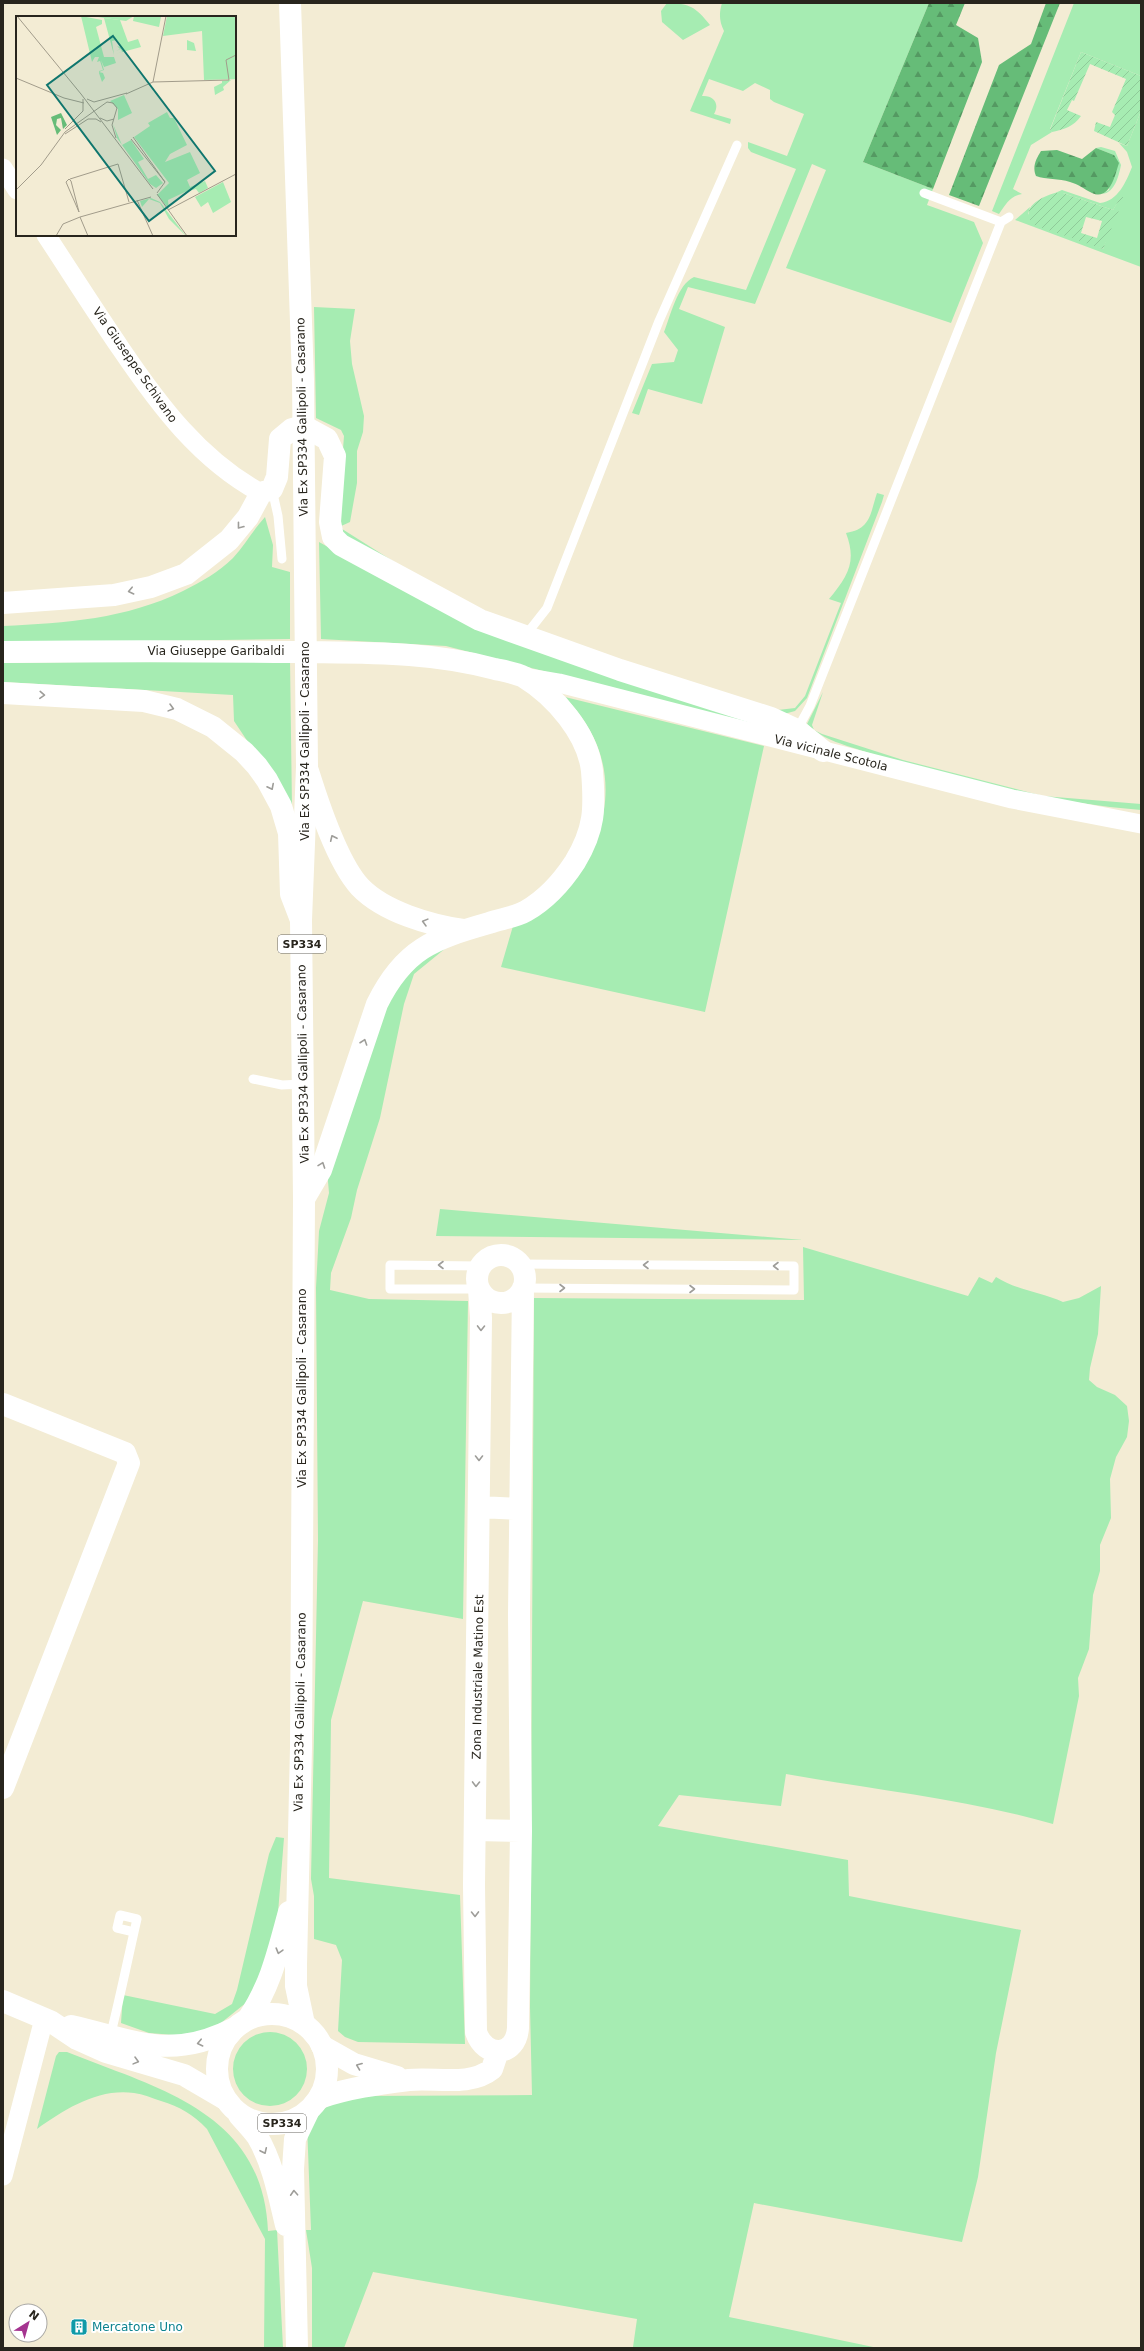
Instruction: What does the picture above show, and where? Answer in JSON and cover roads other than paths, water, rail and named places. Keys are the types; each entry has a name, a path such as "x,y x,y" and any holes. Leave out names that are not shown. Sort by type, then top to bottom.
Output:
{"main road":[{"name":"Via Ex SP334 Gallipoli - Casarano","path":"290,3 303,426 307,767 301,920 304,1200 301,1747 296,1986 304,2024"},
{"path":"3,603 114,595 151,587 186,574 229,540 248,517 277,477 280,438 292,429 303,426 328,438 335,456 330,522 333,537 341,545 480,620 524,637 750,710 797,730 823,751"},
{"name":"Via Giuseppe Garibaldi","path":"3,652 96,651 411,653 467,661 522,676"},
{"path":"304,1200 321,1170 377,1004 389,980 405,961 438,939 525,912 556,888 575,861 587,839 594,813 591,763 581,737 562,710 522,676"},
{"path":"3,692 144,701 177,710 213,727 244,752 257,766 267,780 281,806 289,833 291,894 301,920"},
{"path":"307,767 319,808 344,862 361,887 389,908 420,921 463,930"},
{"path":"314,2104 351,2088 410,2080 481,2077 492,2069 496,2062 498,2051 505,2050 512,2045 518,2036 521,1831 520,1509 523,1288 525,1276 520,1264 511,1256 499,1254 488,1258 480,1266"},
{"name":"Zona Industriale Matino Est","path":"480,1266 477,1277 481,1318 475,1830 476,2032 479,2041 484,2047 498,2051"},
{"path":"479,1289 486,1298 496,1302 506,1302 516,1298 523,1288"},
{"path":"3,1404 125,1452 129,1463 3,1788"},
{"path":"479,1507 520,1509"},
{"path":"475,1830 521,1831"},
{"name":"Via Ex SP334 Gallipoli - Casarano","path":"241,2024 262,1998 271,1976 297,1886"},
{"path":"3,2001 47,2020 77,2039 108,2043 136,2042 174,2047 209,2040 241,2024"},
{"name":"SP334","path":"294,2260 277,2186 267,2158 257,2136 229,2103 217,2076 217,2064 223,2044 241,2024 262,2015 277,2014 291,2017 304,2024 314,2034 322,2046 326,2060 327,2074 325,2085 295,2140 294,2260 297,2348"},
{"path":"108,2043 184,2075 229,2103"},
{"path":"322,2046 354,2064 410,2080"},
{"name":"SP334","path":"229,2103 243,2116 267,2124 293,2120 314,2104"}],"street":[{"path":"3,168 16,188"},
{"name":"Via Giuseppe Schivano","path":"47,236 115,340 165,410 205,453 241,482 266,491"},
{"name":"Via vicinale Scotola","path":"522,676 559,684 1012,799 1141,824"},
{"path":"3,2176 47,2020"}],"lane":[{"path":"524,637 547,608 659,321 736,145"},
{"path":"797,730 810,706 1005,220 924,193"},
{"path":"266,491 278,516 282,559"},
{"path":"253,1079 282,1085 303,1084"},
{"path":"520,1264 794,1266 794,1290 523,1288"},
{"path":"479,1289 390,1289 390,1265 480,1266"},
{"path":"108,2043 134,1932"}],"place":[{"name":"Mercatone Uno","path":"79,2327"}]}
